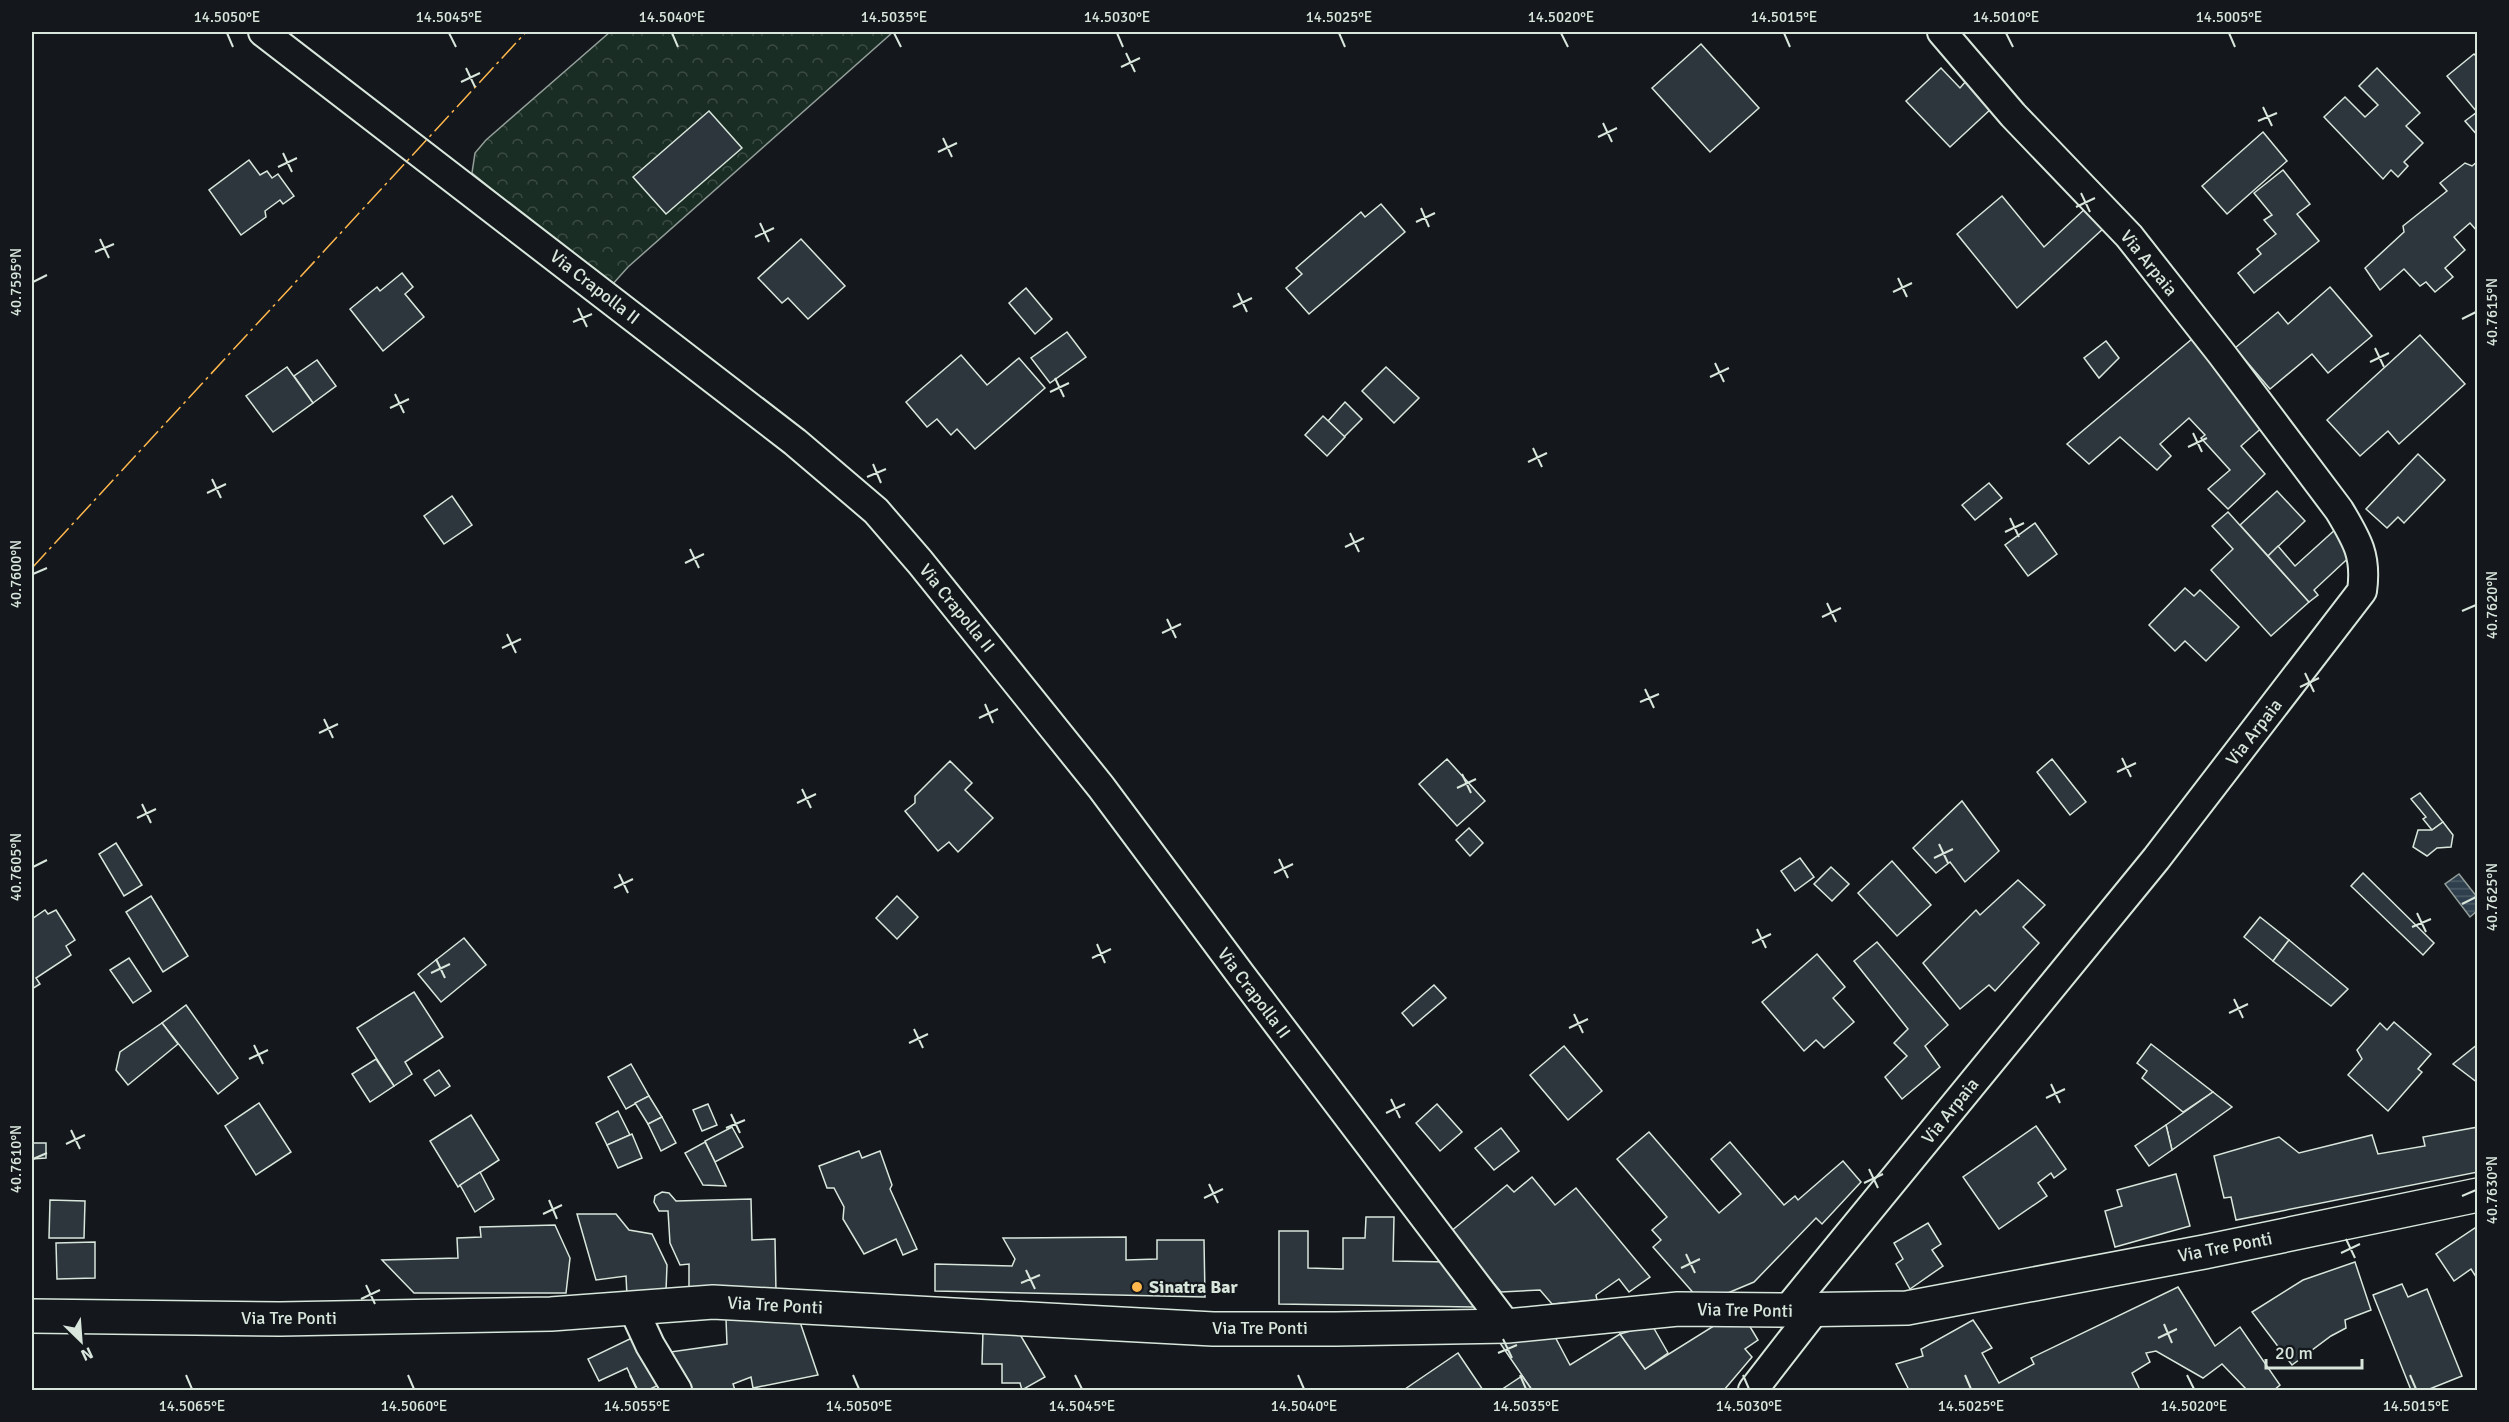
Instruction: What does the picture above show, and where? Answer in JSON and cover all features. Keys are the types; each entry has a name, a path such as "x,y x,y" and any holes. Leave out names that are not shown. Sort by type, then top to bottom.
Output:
{"street":[{"name":"Via Crapolla II","path":"263,32 795,442 876,511 920,562 1101,787 1240,975 1507,1326"},
{"name":"Via Arpaia","path":"1753,1390 1801,1310 2156,859 2362,591 2365,569 2356,537 2339,510 2222,353 2129,236 2013,115 1942,32"},
{"name":"Via Tre Ponti","path":"32,1316 292,1319 551,1314 713,1302 1213,1329 1507,1326 1678,1309 1907,1308 2204,1252 2478,1195"},
{"path":"633,1308 650,1345 677,1390"}],"green space":[{"path":"610,32 893,32 628,267 611,286 472,173 475,153 486,140"}],"water":[{"path":"2459,874 2477,897 2477,911 2470,917 2445,884"}],"building":[{"path":"1701,44 1759,108 1710,152 1652,88"},
{"path":"2474,54 2478,58 2478,136 2465,121 2477,112 2447,76"},
{"path":"1941,68 1960,88 1966,81 1992,108 1950,147 1906,101"},
{"path":"2377,68 2420,113 2406,126 2423,143 2404,162 2408,166 2398,177 2391,170 2383,179 2324,117 2345,97 2365,117 2378,105 2359,86"},
{"path":"709,111 742,148 666,214 633,177"},
{"path":"2263,132 2287,161 2227,214 2202,186"},
{"path":"249,160 260,175 267,171 272,178 278,174 294,196 283,204 280,200 265,211 266,217 241,235 209,190"},
{"path":"2478,161 2478,232 2470,223 2454,237 2465,250 2445,268 2453,277 2435,292 2426,282 2420,286 2404,269 2380,290 2365,268 2404,232 2403,226 2447,191 2440,183 2465,163 2472,166"},
{"path":"2283,170 2310,204 2297,214 2319,241 2254,293 2238,273 2261,254 2257,249 2276,234 2264,220 2272,215 2254,193"},
{"path":"2002,196 2044,247 2088,206 2105,227 2017,308 1957,234"},
{"path":"1381,204 1405,232 1309,314 1286,288 1302,274 1296,268 1361,212 1365,217"},
{"path":"801,239 845,286 808,319 788,298 782,303 758,278"},
{"path":"402,273 413,287 405,294 424,317 383,351 350,309 377,287 380,291"},
{"path":"2330,287 2372,336 2328,373 2312,354 2270,389 2235,348 2278,312 2288,324"},
{"path":"1026,288 1052,319 1035,334 1009,303"},
{"path":"1067,332 1086,357 1050,383 1031,358"},
{"path":"2420,335 2465,384 2399,444 2388,431 2360,456 2327,420"},
{"path":"2192,339 2265,425 2241,446 2265,474 2228,509 2208,489 2230,470 2201,438 2205,435 2189,418 2160,444 2171,456 2157,470 2120,437 2089,464 2067,444"},
{"path":"2106,341 2119,358 2099,378 2084,358"},
{"path":"961,355 987,385 1019,358 1045,388 975,449 957,429 951,435 937,419 927,427 906,402"},
{"path":"317,360 336,386 313,403 294,376"},
{"path":"287,367 313,403 273,432 246,396"},
{"path":"1386,367 1419,398 1394,423 1362,391"},
{"path":"1345,402 1362,419 1344,437 1328,421"},
{"path":"1323,416 1345,437 1327,456 1305,435"},
{"path":"2418,454 2445,480 2404,523 2398,517 2387,528 2366,509"},
{"path":"1989,483 2002,498 1975,520 1962,505"},
{"path":"2277,491 2305,521 2268,556 2240,525"},
{"path":"452,496 472,525 444,544 424,516"},
{"path":"2228,512 2309,602 2271,636 2211,570 2233,549 2212,526"},
{"path":"2035,523 2057,554 2028,576 2005,545"},
{"path":"2337,528 2357,550 2314,590 2318,595 2309,602 2268,556 2278,546 2295,566"},
{"path":"2185,588 2194,596 2200,590 2239,627 2206,661 2185,641 2175,651 2149,625"},
{"path":"1447,759 1485,801 1457,826 1419,784"},
{"path":"2052,759 2086,802 2070,815 2037,772"},
{"path":"950,761 972,783 965,790 993,818 958,852 949,842 938,851 905,811 915,803 915,796"},
{"path":"2420,793 2443,822 2432,830 2423,819 2426,817 2411,799"},
{"path":"1962,801 1999,851 1965,882 1950,862 1936,873 1913,848"},
{"path":"2443,822 2453,835 2451,847 2437,848 2427,856 2413,847 2418,830 2432,830"},
{"path":"1469,828 1483,843 1470,856 1456,840"},
{"path":"116,843 142,885 124,896 99,854"},
{"path":"1800,858 1814,877 1795,891 1781,871"},
{"path":"1892,861 1931,905 1897,936 1858,893"},
{"path":"1831,867 1849,884 1832,901 1814,884"},
{"path":"2363,873 2434,943 2423,955 2351,886"},
{"path":"2018,880 2045,905 2023,927 2039,943 1995,991 1989,985 1960,1009 1923,963 1976,910 1980,915"},
{"path":"151,896 188,956 163,972 126,912"},
{"path":"897,896 918,917 897,939 876,918"},
{"path":"45,910 48,914 56,910 75,940 66,946 71,955 36,978 40,984 32,989 32,919"},
{"path":"2260,917 2289,940 2273,961 2244,937"},
{"path":"464,938 486,965 441,1002 418,974"},
{"path":"2289,940 2348,989 2331,1006 2273,961"},
{"path":"1877,942 1948,1025 1925,1046 1940,1067 1902,1099 1885,1077 1907,1056 1894,1043 1908,1029 1854,961"},
{"path":"1817,954 1845,987 1833,998 1854,1022 1824,1048 1816,1040 1804,1051 1762,1002"},
{"path":"129,958 151,991 133,1003 110,970"},
{"path":"1434,985 1446,998 1413,1026 1402,1013"},
{"path":"414,992 443,1037 405,1062 412,1074 394,1086 357,1028"},
{"path":"186,1005 238,1078 218,1094 162,1023"},
{"path":"2394,1022 2431,1054 2418,1069 2422,1072 2388,1111 2348,1075 2362,1059 2357,1050 2380,1023 2387,1030"},
{"path":"162,1023 178,1044 128,1085 116,1070 120,1052"},
{"path":"2151,1044 2213,1092 2183,1112 2142,1078 2147,1071 2137,1063"},
{"path":"2478,1044 2478,1083 2453,1064"},
{"path":"1564,1046 1602,1091 1568,1120 1530,1075"},
{"path":"376,1059 394,1086 370,1102 352,1074"},
{"path":"631,1064 649,1096 626,1109 608,1077"},
{"path":"439,1070 450,1086 435,1096 424,1080"},
{"path":"2213,1092 2232,1107 2172,1150 2166,1125"},
{"path":"649,1096 662,1117 648,1124 635,1103"},
{"path":"259,1103 291,1152 256,1175 225,1126"},
{"path":"708,1104 717,1125 702,1131 693,1110"},
{"path":"1437,1104 1462,1132 1440,1151 1416,1123"},
{"path":"618,1111 630,1135 607,1145 596,1123"},
{"path":"471,1115 499,1160 458,1187 430,1141"},
{"path":"662,1117 676,1143 661,1151 648,1124"},
{"path":"2166,1125 2172,1150 2149,1166 2135,1146"},
{"path":"2036,1126 2066,1169 2054,1178 2051,1173 2038,1183 2047,1196 1999,1229 1963,1177"},
{"path":"732,1127 743,1147 715,1162 705,1141"},
{"path":"2478,1127 2478,1172 2236,1220 2231,1197 2224,1198 2214,1156 2279,1137 2299,1153 2372,1135 2378,1154 2425,1146 2423,1137"},
{"path":"1501,1128 1519,1151 1494,1170 1475,1148"},
{"path":"1649,1132 1719,1213 1741,1194 1711,1159 1730,1142 1784,1205 1795,1196 1798,1200 1843,1161 1861,1182 1822,1224 1816,1218 1754,1282 1723,1295 1697,1297 1653,1247 1661,1240 1652,1230 1667,1217 1617,1159"},
{"path":"632,1134 642,1158 618,1168 607,1145"},
{"path":"705,1142 726,1186 703,1185 685,1153"},
{"path":"32,1143 46,1143 46,1158 32,1159"},
{"path":"859,1151 862,1158 880,1151 892,1185 890,1189 917,1249 903,1255 896,1239 864,1254 843,1219 844,1207 834,1188 827,1188 819,1166"},
{"path":"480,1172 494,1199 475,1212 460,1185"},
{"path":"2176,1174 2190,1226 2115,1247 2105,1211 2122,1206 2117,1190"},
{"path":"1532,1177 1555,1205 1576,1188 1650,1277 1629,1292 1619,1279 1596,1295 1597,1300 1552,1304 1540,1290 1501,1292 1450,1232 1507,1185 1514,1192"},
{"path":"662,1192 669,1193 676,1201 751,1199 752,1240 775,1239 776,1292 689,1292 689,1264 680,1265 670,1243 668,1211 659,1211 654,1202 655,1196"},
{"path":"50,1200 85,1201 84,1238 49,1238"},
{"path":"577,1214 616,1214 629,1230 652,1234 667,1265 666,1291 627,1296 626,1276 596,1280"},
{"path":"1366,1217 1394,1217 1393,1261 1448,1262 1474,1307 1279,1304 1279,1231 1308,1231 1308,1268 1343,1269 1343,1238 1365,1238"},
{"path":"1928,1223 1941,1244 1932,1250 1943,1266 1910,1289 1896,1264 1903,1259 1894,1243"},
{"path":"555,1225 570,1258 566,1293 414,1293 382,1260 458,1258 457,1238 481,1237 480,1227"},
{"path":"2478,1226 2478,1280 2471,1269 2454,1281 2436,1254"},
{"path":"1126,1237 1126,1260 1157,1259 1157,1240 1204,1240 1205,1297 935,1291 935,1264 1012,1266 1015,1259 1003,1238"},
{"path":"95,1242 95,1278 57,1279 56,1243"},
{"path":"2355,1262 2371,1310 2345,1320 2346,1328 2331,1336 2292,1365 2252,1312 2303,1280"},
{"path":"2402,1284 2408,1297 2427,1289 2462,1376 2427,1390 2411,1390 2373,1295"},
{"path":"2178,1287 2215,1346 2240,1327 2280,1385 2274,1390 2247,1390 2222,1364 2203,1378 2156,1351 2146,1353 2150,1362 2132,1373 2140,1390 1909,1390 1896,1364 1923,1356 1921,1349 1973,1320 1992,1348 1982,1353 1999,1383 2034,1364 2031,1358"},
{"path":"726,1319 800,1322 818,1375 753,1388 751,1377 733,1384 735,1390 687,1390 663,1353 727,1344"},
{"path":"1746,1320 1758,1340 1745,1349 1752,1357 1724,1390 1532,1390 1500,1343 1553,1333 1570,1365 1620,1334 1645,1369 1720,1322"},
{"path":"1652,1325 1668,1353 1645,1369 1620,1334"},
{"path":"983,1331 1018,1331 1045,1377 1022,1390 1020,1383 1002,1383 1002,1364 982,1364"},
{"path":"638,1335 661,1384 648,1390 637,1390 627,1368 599,1381 588,1359"},
{"path":"1458,1353 1483,1390 1405,1389"},
{"path":"1522,1376 1532,1390 1501,1390"}],"power":[{"path":"32,568 526,32"}],"place":[{"name":"Sinatra Bar","path":"1137,1287"}]}
